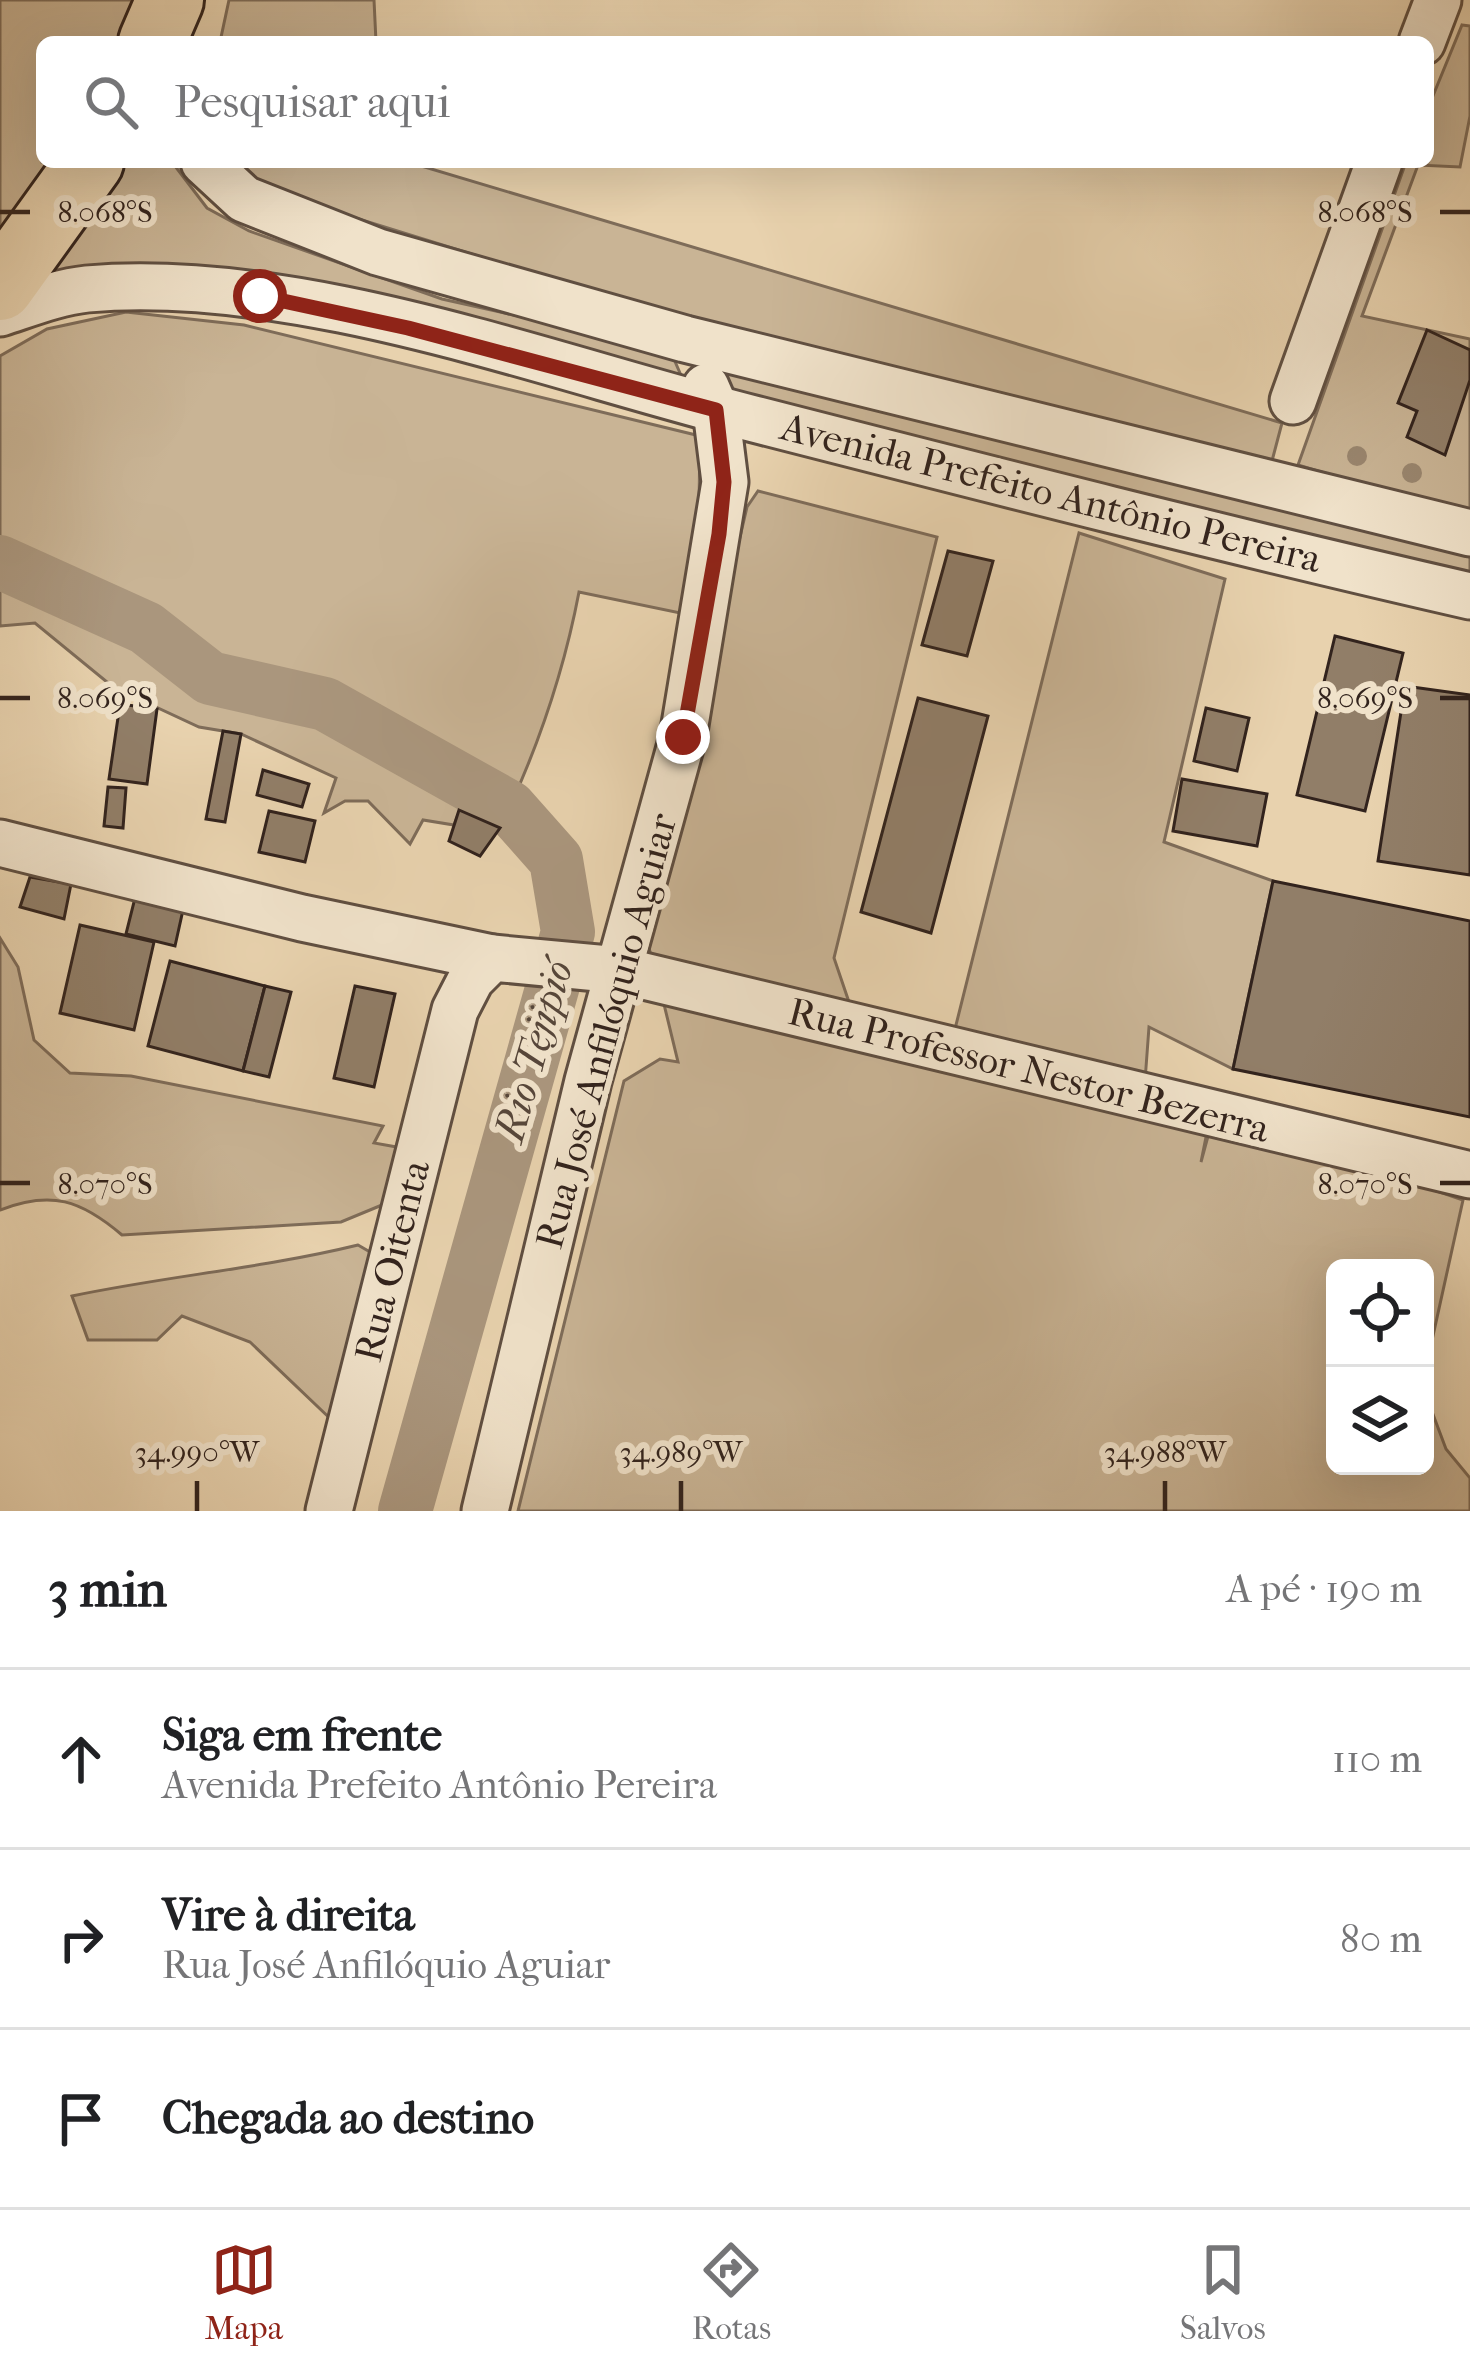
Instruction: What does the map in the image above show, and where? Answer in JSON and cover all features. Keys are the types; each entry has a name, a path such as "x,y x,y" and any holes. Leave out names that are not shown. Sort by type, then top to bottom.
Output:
{"highway":[{"path":"155,36 170,0"},
{"path":"0,287 86,168"}],"street":[{"path":"184,36 187,0"},
{"name":"Avenida Prefeito Antônio Pereira","path":"210,168 244,199 339,238 686,339 1470,533"},
{"path":"1293,401 1377,168"},
{"name":"Avenida Prefeito Antônio Pereira","path":"0,314 83,289 188,286 224,291 408,328 716,410 1470,596"},
{"name":"Rua José Anfilóquio Aguiar","path":"484,1511 603,968 683,737 719,534 724,482 716,410 686,339"},
{"path":"0,843 302,918 492,958"},
{"name":"Rua Professor Nestor Bezerra","path":"492,958 603,968 1470,1175"},
{"name":"Rua Oitenta","path":"329,1511 454,1010 471,979 492,958"}],"shaded area":[{"path":"0,0 153,0 136,36 36,36 36,168 59,168 0,247"},
{"path":"229,0 374,0 376,36 221,36"},
{"path":"1462,25 1470,26 1470,116 1460,167 1434,166 1434,93"},
{"path":"117,168 177,168 207,208 249,231 442,299 670,350 683,380 285,276 198,268 47,279"},
{"path":"242,168 428,168 1282,423 1272,461 620,300 262,189"},
{"path":"1404,168 1417,168 1362,316 1470,339 1470,517 1298,465"},
{"path":"126,312 244,325 700,436 699,506 685,614 579,592 547,713 500,828 460,810 454,825 423,820 410,844 368,801 345,801 324,813 336,778 241,734 199,727 113,687 35,623 0,626 0,356 47,329"},
{"path":"726,369 1470,557 1470,586 722,389"},
{"path":"758,491 937,537 834,958 851,1008 653,962 646,938 747,507"},
{"path":"1079,533 1225,579 1164,842 1273,881 1233,1069 1149,1027 1145,1081 953,1037"},
{"path":"0,938 18,967 34,1040 70,1073 131,1076 383,1126 374,1143 402,1148 382,1205 341,1222 122,1235 93,1214 65,1202 35,1201 0,1210"},
{"path":"662,996 1208,1127 1201,1162 1214,1114 1463,1200 1434,1331 1434,1259 1326,1259 1326,1475 1434,1475 1434,1417 1446,1449 1470,1478 1470,1511 518,1511 624,1081 660,1059 678,1062"},
{"path":"358,1245 382,1259 339,1427 250,1342 182,1316 157,1340 88,1340 72,1296 287,1260"}],"building":[{"path":"1427,330 1470,350 1470,380 1445,455 1407,437 1417,411 1398,403"},
{"path":"948,551 993,561 967,656 922,645"},
{"path":"1335,636 1403,653 1365,811 1297,795"},
{"path":"1405,686 1470,695 1470,875 1378,861"},
{"path":"918,698 988,716 931,933 861,912"},
{"path":"120,704 157,709 147,784 109,779"},
{"path":"1206,708 1249,718 1237,771 1194,761"},
{"path":"223,731 241,734 225,822 206,819"},
{"path":"263,770 309,784 302,807 257,795"},
{"path":"1182,779 1267,794 1257,846 1173,831"},
{"path":"108,787 126,788 123,828 104,826"},
{"path":"459,810 500,828 480,856 449,841"},
{"path":"269,811 315,821 305,862 259,852"},
{"path":"30,877 71,884 64,919 20,907"},
{"path":"1273,881 1470,921 1470,1117 1233,1069"},
{"path":"137,890 185,901 175,946 126,934"},
{"path":"80,925 154,942 134,1030 60,1013"},
{"path":"170,961 265,986 243,1071 148,1046"},
{"path":"265,986 291,992 269,1077 243,1071"},
{"path":"355,986 395,994 374,1087 334,1078"}],"waterway":[{"name":"Rio Tejipió","path":"0,562 146,628 210,678 325,704 509,807 556,860 568,932 405,1511"}],"route":[{"path":"260,296 408,328 716,410 724,482 719,534 683,737"}]}
